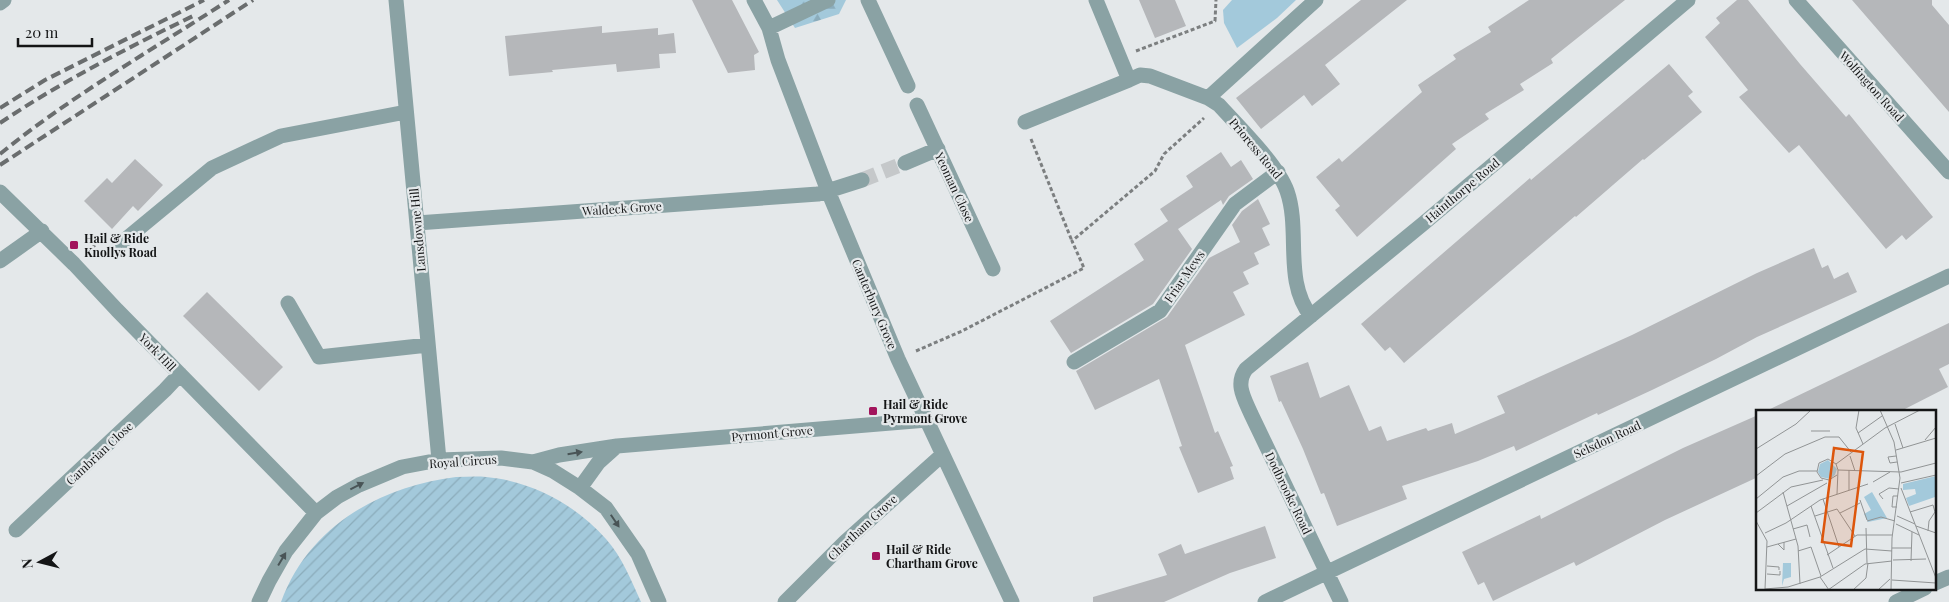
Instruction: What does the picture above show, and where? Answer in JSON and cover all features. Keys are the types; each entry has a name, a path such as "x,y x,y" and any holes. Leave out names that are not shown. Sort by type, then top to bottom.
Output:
{"street":[{"path":"0,3 4,0"},
{"name":"Lansdowne Hill","path":"396,0 439,460"},
{"name":"Canterbury Grove","path":"754,0 768,28 778,60 828,191 898,359 1012,602"},
{"path":"768,28 828,0"},
{"path":"868,0 908,86"},
{"path":"1096,0 1129,80"},
{"path":"1214,101 1316,0"},
{"name":"Hainthorpe Road","path":"1240,382 1246,369 1688,0"},
{"name":"Wolfington Road","path":"1796,0 1949,172"},
{"name":"Prioress Road","path":"1024,122 1140,75 1150,76 1214,101 1278,172 1287,191 1291,204 1298,288 1304,307 1311,316"},
{"name":"Yeoman Close","path":"917,105 993,269"},
{"path":"120,244 212,168 281,136 406,112"},
{"path":"904,163 938,150"},
{"name":"Friar Mews","path":"1074,362 1160,311 1235,204 1278,172"},
{"name":"Waldeck Grove","path":"417,223 818,194 862,180"},
{"name":"York Hill","path":"0,192 42,231 316,513"},
{"path":"0,261 42,231"},
{"name":"Selsdon Road","path":"1265,602 1949,276"},
{"path":"288,303 319,358 428,345"},
{"name":"Cambrian Close","path":"16,530 180,374"},
{"name":"Dodbrooke Road","path":"1240,382 1241,390 1251,414 1341,602"},
{"name":"Pyrmont Grove","path":"533,462 559,455 617,446 913,419 927,420"},
{"path":"580,488 598,463 617,446"},
{"name":"Chartham Grove","path":"785,602 845,542 942,455"},
{"name":"Royal Circus","path":"260,602 268,581 286,552 316,513 337,497 359,485 402,468 439,460 501,458 533,462 580,488 606,508 638,554 659,602"},
{"path":"1936,583 1949,577"},
{"path":"1896,602 1921,590"}],"path":[{"path":"1120,57 1216,21 1216,0"},
{"path":"1072,241 1155,171 1164,154 1214,101"},
{"path":"898,359 962,331 1084,268 1024,122"},
{"path":"74,264 101,241 120,244"}],"green space":[{"path":"777,0 846,0 839,14 795,28"},
{"path":"1232,0 1296,0 1277,18 1237,48 1224,23 1223,10"},
{"path":"456,477 503,479 536,489 567,505 594,527 612,546 626,569 641,602 281,602 293,575 309,552 328,532 350,515 374,501 400,490"}],"building":[{"path":"692,0 732,0 759,52 754,55 755,70 728,73"},
{"path":"1139,0 1175,0 1186,26 1155,38"},
{"path":"1361,0 1407,0 1325,65 1340,84 1312,106 1304,95 1261,129 1236,98"},
{"path":"1529,0 1625,0 1551,59 1553,63 1520,84 1524,90 1485,114 1489,119 1452,144 1456,149 1357,237 1335,210 1340,206 1316,177 1339,158 1342,162 1422,92 1418,85 1456,59 1453,55 1491,32 1488,27"},
{"path":"1737,0 1748,0 1846,117 1849,114 1933,217 1906,240 1902,235 1886,249 1799,145 1789,153 1739,97 1748,90 1705,37 1720,23 1716,18"},
{"path":"1852,0 1932,0 1932,5 1949,25 1949,112"},
{"path":"602,26 602,33 658,28 658,35 674,33 676,53 659,54 660,68 617,72 616,64 509,76 505,36"},
{"path":"1669,64 1693,92 1688,96 1702,112 1575,216 1404,363 1390,347 1385,351 1361,324 1530,178 1531,180"},
{"path":"1221,152 1231,167 1241,160 1253,179 1229,196 1223,205 1221,200 1178,229 1192,249 1153,304 1071,353 1050,321 1144,260 1134,244 1168,221 1160,209 1193,187 1186,176"},
{"path":"135,159 163,185 138,211 133,206 112,229 84,201 107,178 112,183"},
{"path":"1258,199 1270,224 1262,228 1270,245 1254,253 1259,264 1243,272 1249,284 1233,292 1245,315 1185,345 1215,433 1218,431 1233,466 1230,467 1234,479 1198,493 1179,447 1182,446 1159,379 1095,410 1076,371 1167,317 1209,258 1240,242 1232,225 1242,211"},
{"path":"1814,248 1822,268 1828,265 1834,279 1848,272 1857,292 1757,337 1652,390 1598,415 1597,413 1516,451 1514,446 1478,461 1402,486 1407,499 1337,526 1324,493 1321,494 1281,401 1279,402 1270,376 1308,362 1320,398 1349,385 1369,431 1381,426 1387,441 1426,428 1428,431 1452,423 1455,434 1505,413 1497,396 1632,335 1757,273"},
{"path":"207,292 283,367 259,391 183,316"},
{"path":"1949,323 1949,364 1939,369 1948,387 1903,410 1768,410"},
{"path":"1756,416 1756,478 1665,520 1576,566 1574,562 1493,601 1484,582 1478,585 1462,552 1540,515 1541,519 1683,448"},
{"path":"1265,526 1276,558 1230,573 1164,602 1093,602 1093,597 1167,575 1158,554 1181,544 1185,554"}],"tunnel":[{"path":"862,180 905,163"}],"railway":[{"path":"0,108 45,80 204,0"},
{"path":"0,154 83,93 229,0"},
{"path":"0,165 253,0"},
{"path":"0,123 47,93 95,66 193,16"}],"place":[{"name":"Hail & Ride Knollys Road","path":"74,245"},
{"name":"Hail & Ride Pyrmont Grove","path":"873,411"},
{"name":"Hail & Ride Chartham Grove","path":"876,556"}]}
